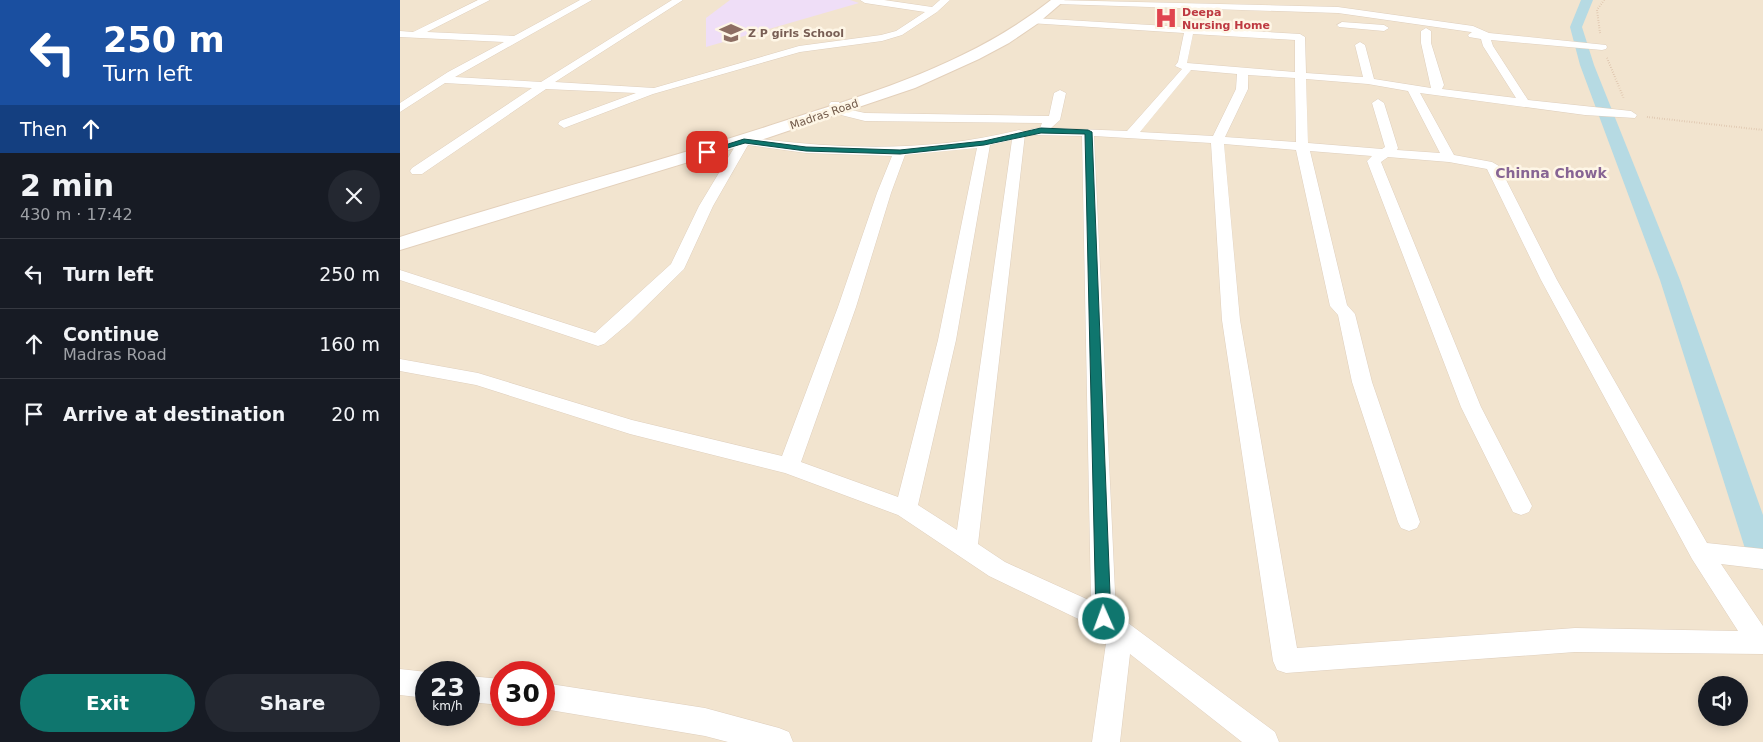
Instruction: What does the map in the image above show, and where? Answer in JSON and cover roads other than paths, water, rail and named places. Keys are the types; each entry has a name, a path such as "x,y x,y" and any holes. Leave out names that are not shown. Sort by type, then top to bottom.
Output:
{"main road":[{"name":"Madras Road","path":"400,244 744,141 931,75 987,48 1033,21 1055,0"},
{"path":"400,234 748,131 836,107 927,70 1020,23 1055,0"}],"street":[{"path":"400,42 485,0"},
{"path":"400,108 444,80 587,0"},
{"path":"417,171 542,86 678,0"},
{"path":"865,0 934,10"},
{"path":"564,124 654,91 799,49 882,38 899,33 934,10 945,0"},
{"path":"1055,0 1175,6 1338,10 1473,29 1485,35 1488,46 1526,104"},
{"path":"1033,21 1300,37 1302,146 1339,306 1346,314 1362,382 1409,522"},
{"path":"1342,25 1485,35 1602,48"},
{"path":"1189,31 1183,62 1180,66 1369,80 1378,84 1526,104 1631,115"},
{"path":"1426,31 1426,43 1438,85 1436,91"},
{"path":"400,34 515,39"},
{"path":"1360,45 1369,80"},
{"path":"1130,135 1186,71"},
{"path":"400,275 598,340 623,319 678,266 706,206 744,141 806,149 900,152 984,143 1041,130 1088,132 1217,140 1302,146 1449,158 1492,166 1549,280 1700,552 1760,643 1575,640 1286,661 1231,320 1217,140 1242,89 1243,71"},
{"path":"444,80 654,91"},
{"path":"1412,88 1449,158"},
{"path":"1041,130 1054,120 1060,93"},
{"path":"1378,103 1392,148 1374,160 1471,407 1521,506"},
{"path":"836,107 865,116 1054,120"},
{"path":"1035,119 1041,130"},
{"path":"1088,132 1112,626 1106,742"},
{"path":"966,548 1019,134"},
{"path":"906,509 947,340 984,143"},
{"path":"789,466 900,152"},
{"path":"400,365 478,379 630,427 789,466 906,509 998,569 1112,626 1265,742"},
{"path":"1700,552 1755,558"},
{"path":"400,682 415,684"},
{"path":"555,698 705,722 779,742"}],"waterway":[{"path":"1587,0 1576,27 1587,65 1670,280 1763,558"}],"place":[{"name":"Deepa Nursing Home","path":"1166,18"},
{"name":"Z P girls School","path":"731,33"}],"district":[{"name":"Chinna Chowk","path":"1551,173"}]}
